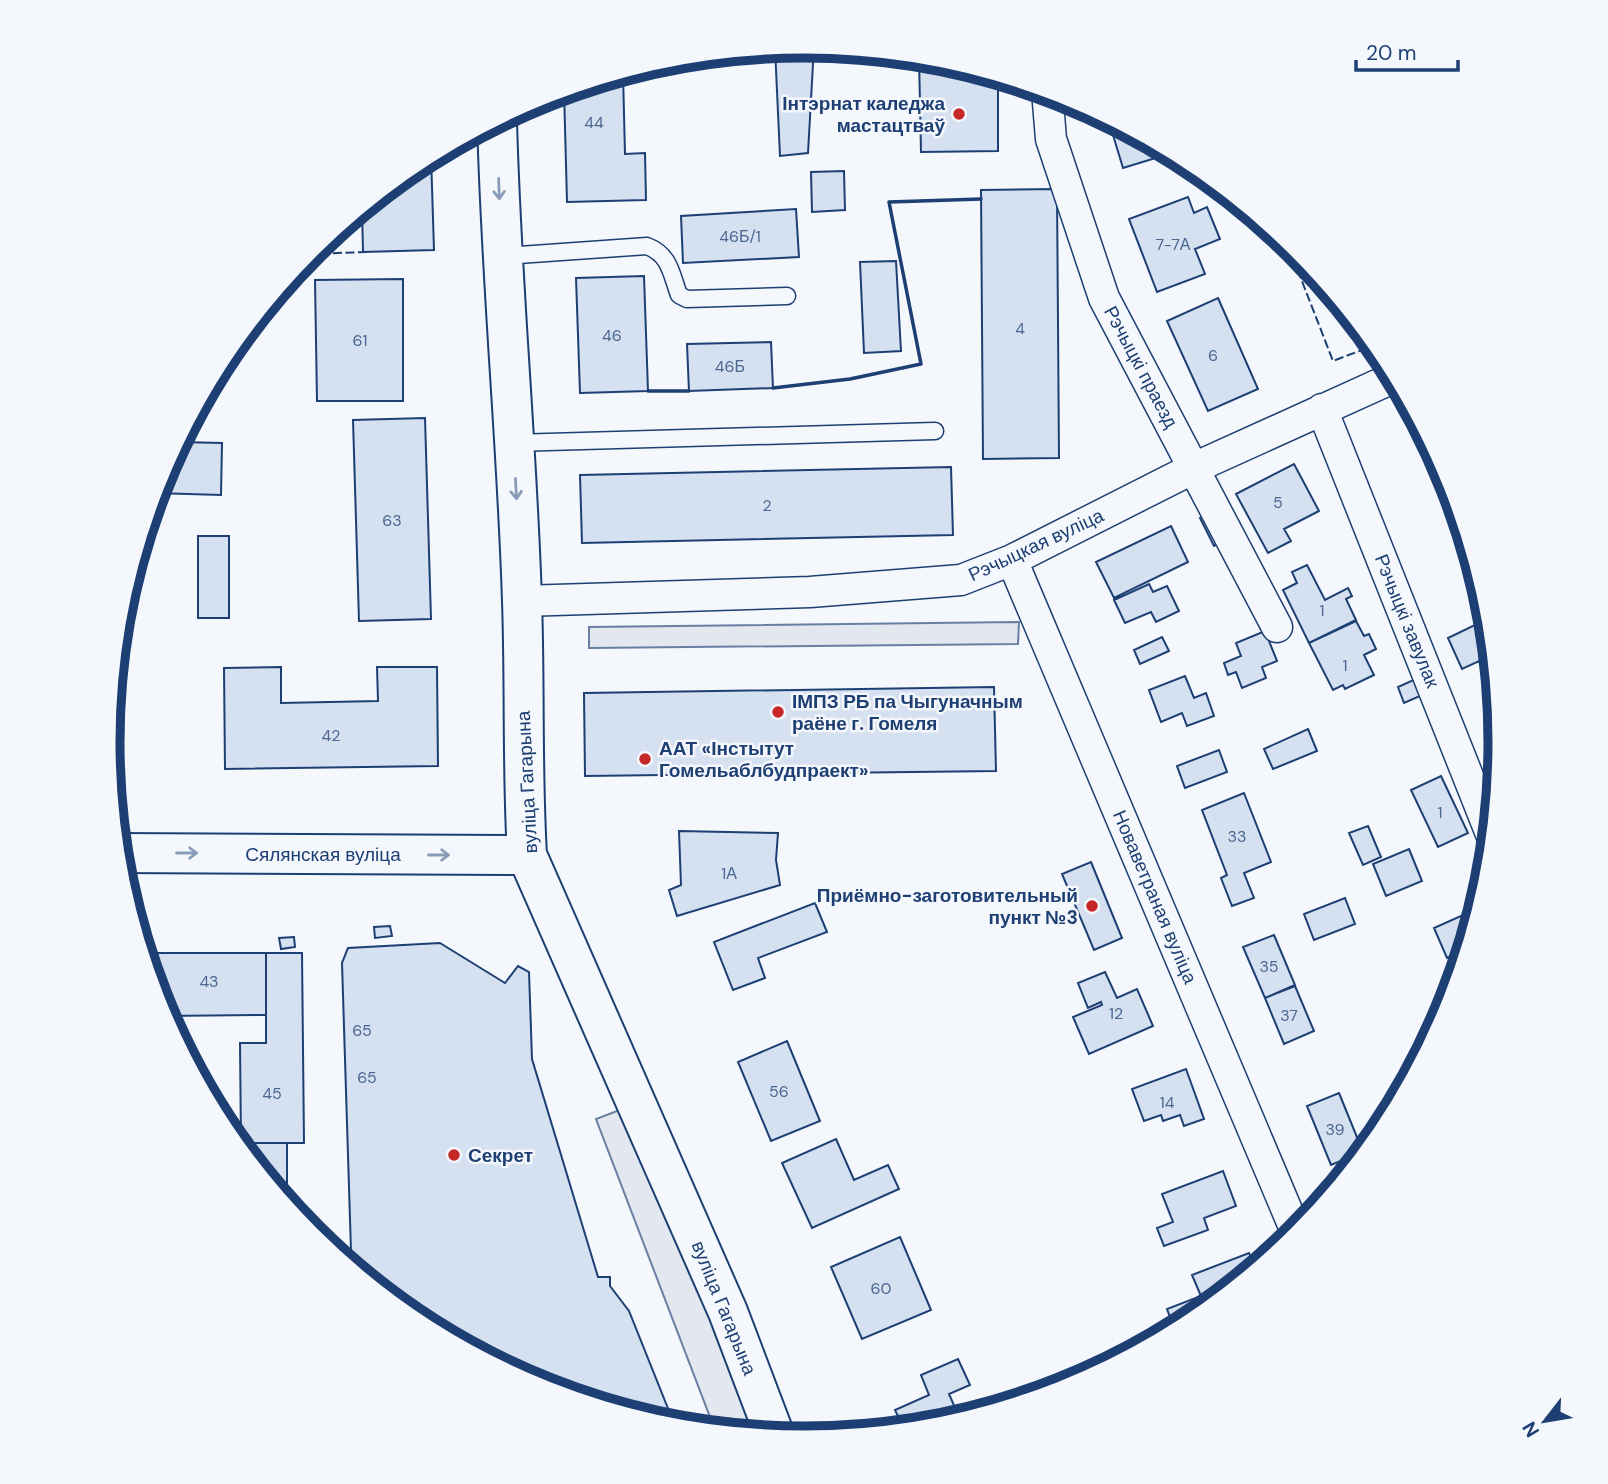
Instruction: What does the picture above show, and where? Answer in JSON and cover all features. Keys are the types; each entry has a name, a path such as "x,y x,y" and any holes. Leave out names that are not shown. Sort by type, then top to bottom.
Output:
{"street":[{"name":"Рэчыцкі праезд","path":"1048,103 1051,139 1104,298 1277,627"},
{"name":"вуліца Гагарына","path":"497,130 500,257 522,601 523,796 527,855 728,1312 771,1425"},
{"name":"Рэчыцкая вуліца","path":"522,601 810,592 961,579 1012,560 1194,468 1385,381"},
{"name":"Рэчыцкі завулак","path":"1322,409 1484,816"},
{"name":"Новаветраная вуліца","path":"1012,560 1292,1222"},
{"name":"Сялянская вуліца","path":"130,853 527,855"}],"lane":[{"path":"500,257 647,246 660,251 667,258 679,295 688,299 787,296"},
{"path":"513,443 935,431"}],"shaded area":[{"path":"1019,622 1018,644 589,648 589,627"},
{"path":"630,1106 752,1424 711,1419 596,1119"}],"building":[{"path":"813,58 808,153 780,156 775,59"},
{"name":"Інтэрнат каледжа мастацтваў","path":"919,68 998,86 998,151 921,152"},
{"path":"623,82 625,154 645,153 646,200 567,202 564,102"},
{"path":"1118,134 1159,157 1123,168 1113,135"},
{"path":"431,168 434,250 363,252 362,220"},
{"path":"844,171 845,210 812,212 811,172"},
{"path":"1057,189 1059,458 983,459 981,190"},
{"path":"1188,197 1194,213 1207,207 1220,239 1195,249 1205,274 1157,292 1129,219"},
{"path":"796,209 799,257 683,263 681,216"},
{"path":"896,261 901,351 864,353 860,262"},
{"path":"644,276 648,391 580,393 576,278"},
{"path":"403,279 403,401 317,401 315,280"},
{"path":"1218,298 1258,389 1208,411 1167,321"},
{"path":"771,342 773,388 689,391 687,344"},
{"path":"425,418 431,619 359,621 353,420"},
{"path":"189,442 222,443 221,495 167,493"},
{"path":"1294,464 1319,511 1284,529 1291,541 1268,553 1236,494"},
{"path":"951,467 953,535 582,543 580,475"},
{"path":"1214,511 1228,539 1214,546 1200,518"},
{"path":"1171,526 1188,562 1114,598 1096,562"},
{"path":"198,536 229,536 229,618 198,618"},
{"path":"1307,565 1325,600 1348,588 1352,596 1346,599 1356,620 1309,643 1283,590 1297,583 1292,572"},
{"path":"1149,584 1153,592 1167,586 1179,611 1156,622 1151,612 1125,623 1114,600"},
{"path":"1356,621 1364,636 1369,634 1376,649 1364,655 1374,675 1345,689 1343,685 1333,690 1309,643"},
{"path":"1477,624 1484,673 1479,661 1462,669 1448,638"},
{"path":"1265,631 1277,661 1262,667 1266,678 1242,688 1236,672 1228,675 1224,663 1241,656 1236,643"},
{"path":"1162,637 1169,651 1140,664 1134,650"},
{"path":"281,667 281,703 378,701 377,667 437,667 438,766 225,769 224,668"},
{"path":"1185,676 1194,698 1206,693 1214,716 1187,726 1182,713 1161,722 1149,690"},
{"path":"1420,677 1427,693 1404,703 1398,687"},
{"path":"994,687 996,771 585,776 584,693"},
{"path":"1308,729 1317,751 1273,769 1264,749"},
{"path":"1219,750 1227,772 1185,788 1177,766"},
{"path":"1441,776 1468,833 1438,847 1411,790"},
{"path":"1244,793 1271,862 1244,873 1254,898 1232,906 1221,878 1227,875 1202,810"},
{"path":"1368,826 1381,857 1363,865 1349,833"},
{"path":"679,831 778,833 776,860 780,885 677,916 669,890 681,885"},
{"path":"1409,849 1422,881 1386,896 1373,864"},
{"name":"Приёмно-заготовительный пункт №3","path":"1091,862 1122,938 1094,950 1062,874"},
{"path":"1345,898 1355,924 1314,940 1304,914"},
{"path":"815,903 827,932 758,958 765,978 733,990 714,942"},
{"path":"1463,915 1465,919 1454,955 1447,958 1434,928"},
{"path":"390,926 392,936 375,938 374,927"},
{"path":"1274,935 1295,985 1265,998 1243,947"},
{"path":"294,937 295,947 281,949 279,938"},
{"name":"Секрет","path":"440,943 505,983 518,966 529,972 532,1059 598,1277 610,1277 610,1286 629,1311 670,1413 584,1390 501,1356 424,1311 387,1285 350,1253 342,963 348,948"},
{"path":"153,953 266,953 266,1015 177,1016"},
{"path":"266,953 302,953 304,1143 250,1143 241,1130 240,1043 266,1043"},
{"path":"1105,972 1117,998 1137,989 1153,1026 1089,1054 1073,1017 1102,1005 1101,1002 1088,1008 1078,983"},
{"path":"1295,986 1314,1031 1284,1044 1265,998"},
{"path":"787,1041 820,1121 771,1141 738,1062"},
{"path":"1186,1069 1204,1119 1184,1126 1180,1115 1163,1121 1161,1115 1144,1121 1132,1089"},
{"path":"1339,1093 1359,1142 1347,1158 1331,1165 1307,1106"},
{"path":"836,1139 854,1180 888,1165 899,1189 812,1228 782,1163"},
{"path":"250,1143 287,1143 287,1185 283,1185"},
{"path":"1223,1171 1236,1206 1204,1218 1208,1230 1164,1246 1157,1228 1173,1222 1162,1194"},
{"path":"900,1237 931,1310 862,1339 831,1267"},
{"path":"1249,1253 1251,1259 1221,1285 1171,1319 1167,1309 1201,1296 1192,1275"},
{"path":"958,1359 970,1385 949,1394 956,1409 899,1419 895,1410 929,1395 921,1375"}],"fence":[{"path":"325,253 368,252"},
{"path":"1301,272 1333,361 1364,349"}],"wall":[{"path":"773,388 850,379 921,364 889,202 981,199"},
{"path":"648,391 689,391"}],"place":[{"name":"Інтэрнат каледжа мастацтваў","path":"959,114"},
{"name":"ІМПЗ РБ па Чыгуначным раёне г. Гомеля","path":"778,712"},
{"name":"ААТ «Інстытут Гомельаблбудпраект»","path":"645,759"},
{"name":"Приёмно-заготовительный пункт №3","path":"1092,906"},
{"name":"Секрет","path":"454,1155"}]}
